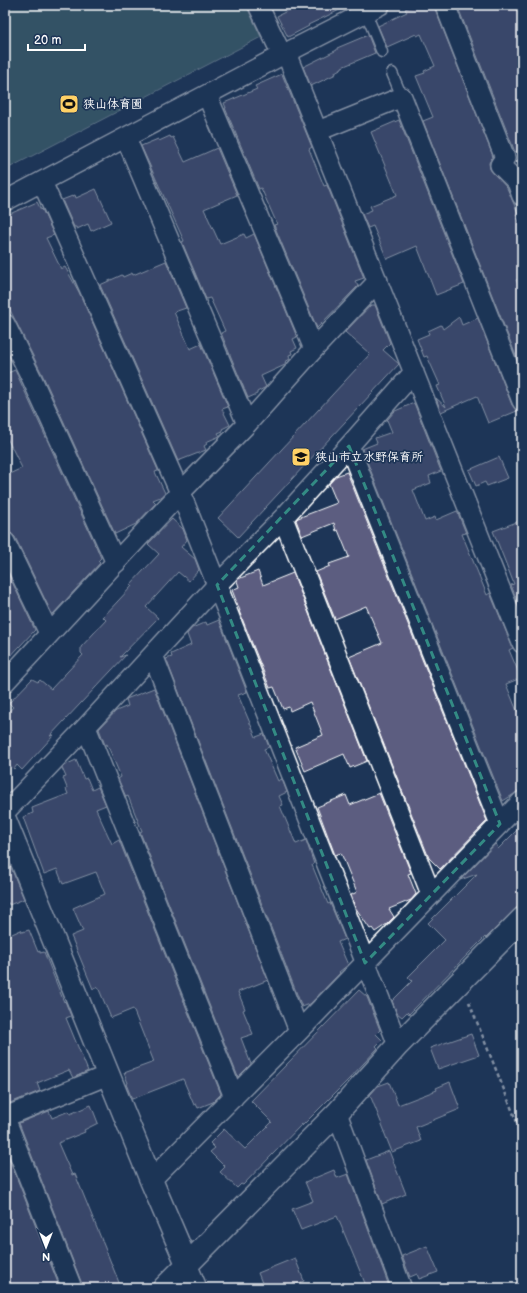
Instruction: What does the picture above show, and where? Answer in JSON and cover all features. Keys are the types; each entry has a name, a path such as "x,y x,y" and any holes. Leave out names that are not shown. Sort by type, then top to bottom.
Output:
{"street":[{"path":"258,5 284,54 318,131 522,643"},
{"path":"445,5 505,158 500,165 517,182 522,196"},
{"path":"5,201 369,8"},
{"path":"207,95 314,349"},
{"path":"318,131 402,97 522,401"},
{"path":"126,138 246,424"},
{"path":"42,182 180,493 398,1045"},
{"path":"5,682 378,281"},
{"path":"5,324 32,379 116,563"},
{"path":"5,812 217,585 283,518 414,372"},
{"path":"349,446 500,824"},
{"path":"283,518 431,894"},
{"path":"5,542 49,633"},
{"path":"153,655 299,1030"},
{"path":"86,727 234,1097"},
{"path":"151,1180 234,1097 522,800"},
{"path":"5,820 151,1180 197,1288"},
{"path":"164,1288 337,1113 398,1045 522,919"},
{"path":"72,1288 5,1118 108,1075"},
{"path":"337,1113 401,1286"}],"lane":[{"path":"369,8 382,52"},
{"path":"392,73 402,97"}],"path":[{"path":"517,5 522,16"},
{"path":"461,981 522,1135"}],"highlighted area":[{"path":"349,446 353,455 500,824 365,963 217,585"}],"green space":[{"name":"狭山体育園","path":"5,5 246,5 261,37 5,170"}],"building":[{"path":"299,5 350,5 308,25 309,26 288,37 277,16"},
{"path":"416,5 434,5 493,156 489,163 490,169 507,188 518,213 516,214 522,231 522,277 516,280 522,294 522,371 423,121 433,117 416,76 425,73 424,71 435,66 421,34 417,36 416,34 387,47 378,26 407,12 405,9"},
{"path":"457,5 522,5 522,149 515,152"},
{"path":"368,35 375,53 342,67 335,72 336,74 311,86 303,67 337,50 337,48"},
{"path":"282,74 312,147 309,149 324,186 327,185 364,278 355,281 358,286 317,328 274,225 277,224 261,188 259,189 224,103 257,89 255,86"},
{"path":"399,120 464,284 436,295 417,246 387,259 373,226 368,228 362,214 372,210 370,206 397,195 371,132"},
{"path":"170,136 171,138 173,137 185,162 217,148 237,195 204,209 220,244 244,234 246,238 254,234 297,337 293,339 297,348 291,351 292,354 289,355 290,359 285,362 286,364 261,376 266,387 257,392 257,394 248,398 221,333 225,331 210,298 206,299 182,242 184,241 141,146"},
{"path":"96,189 111,222 91,231 88,224 77,229 74,227 62,200 75,195 76,198"},
{"path":"37,202 41,210 42,209 54,235 46,238 61,269 65,267 79,292 158,470 155,472 165,493 163,496 153,500 156,503 136,524 115,534 42,374 5,300 5,216"},
{"path":"166,261 186,308 174,312 190,349 201,344 228,407 222,409 230,425 218,433 220,436 206,442 207,444 204,446 206,450 178,461 100,285 122,275 123,277 132,273 133,275"},
{"path":"371,305 375,305 390,343 383,350 399,364 238,537 218,518 370,354 345,332"},
{"path":"459,317 462,325 478,318 512,405 517,411 488,423 477,396 441,412 436,398 446,407 437,386 440,385 427,356 424,357 417,339 429,334 428,331 441,325 443,329"},
{"path":"15,370 101,558 98,561 100,563 53,614 15,537 11,533 5,531 5,476 22,468 5,434 5,374"},
{"path":"414,403 441,471 429,476 431,483 413,490 425,521 435,517 436,520 457,511 466,533 462,534 487,595 490,593 513,648 509,650 521,678 506,684 517,711 522,710 522,790 503,801 362,449 377,443 375,438 392,432 387,420 395,411"},
{"path":"499,457 508,478 487,486 485,482 476,486 469,470"},
{"path":"347,472 487,821 440,869 429,858 349,657 382,643 366,606 335,619 316,572 330,566 329,564 349,557 338,530 336,531 334,523 302,536 296,520 337,503 329,484 336,476"},
{"path":"172,519 183,529 187,540 181,547 195,559 199,570 189,581 178,572 146,607 158,618 120,657 126,655 50,736 54,735 22,770 17,765 14,769 5,761 5,716 13,707 9,703 32,679 38,682 40,680 51,689 83,655 81,653 81,647 106,620 103,617 159,554 148,544"},
{"path":"522,520 522,613 511,585 514,584 493,531"},
{"path":"5,567 35,630 5,662 5,632 9,627 5,618"},
{"path":"258,571 263,585 293,573 367,761 350,768 344,754 305,771 295,747 323,735 310,702 290,711 289,707 283,709 274,687 270,688 232,590 239,587 237,581 238,579"},
{"path":"219,620 247,692 238,695 256,737 264,734 269,747 264,749 278,781 282,779 287,792 279,796 283,805 280,806 296,844 306,840 314,864 312,865 328,904 330,903 345,939 338,942 348,965 339,972 340,973 310,1004 302,1007 166,659 172,657 171,654 191,645 187,634 192,628 206,622 207,625"},
{"path":"154,688 268,980 238,992 245,1009 243,1010 253,1034 241,1038 251,1064 238,1077 140,832 142,831 128,796 126,797 118,779 121,777 107,744 105,745 99,729 116,711 128,706 126,699"},
{"path":"76,760 84,779 87,778 92,790 98,787 106,805 96,809 112,844 119,840 221,1094 213,1102 198,1108 196,1104 194,1105 183,1079 132,1099 126,1084 128,1083 124,1073 154,1062 133,1009 111,1018 98,987 93,989 71,936 83,931 73,908 105,894 96,872 63,884 57,869 44,874 23,817 33,813 32,808 68,794 63,778 66,777 62,768"},
{"path":"379,793 411,873 408,874 416,894 411,900 389,909 394,917 375,932 372,928 370,929 355,907 351,895 357,892 341,853 335,855 317,807 346,795 350,805"},
{"path":"522,825 522,902 409,1014 407,1012 402,1017 397,1013 392,1001 412,981 408,977 445,940 428,923 477,874 460,880 496,843 498,849"},
{"path":"5,853 24,899 9,905 9,903 5,904"},
{"path":"21,930 22,932 29,930 38,952 44,952 71,1016 66,1018 88,1071 73,1078 69,1070 37,1083 40,1091 5,1105 5,937"},
{"path":"359,990 367,997 380,1030 376,1034 382,1040 376,1046 378,1048 243,1185 241,1184 237,1188 220,1172 225,1167 210,1152 215,1148 210,1143 224,1129 245,1149 272,1122 251,1101"},
{"path":"471,1034 479,1055 438,1069 430,1048"},
{"path":"389,1082 398,1105 437,1090 436,1088 450,1082 460,1109 416,1127 421,1141 392,1152 370,1095 378,1086"},
{"path":"91,1105 98,1123 84,1130 85,1132 58,1143 72,1175 75,1174 120,1285 110,1288 83,1288 19,1123 49,1111 52,1118 69,1111 70,1114"},
{"path":"5,1148 60,1288 5,1288"},
{"path":"389,1151 406,1194 382,1204 366,1160"},
{"path":"334,1170 337,1178 348,1174 389,1286 384,1288 367,1288 337,1216 301,1230 292,1209 313,1201 305,1182"},
{"path":"427,1246 438,1272 419,1279 417,1274 410,1277 402,1256"},
{"path":"295,1258 304,1281 286,1288 264,1288 258,1273"}],"place":[{"name":"狭山体育園","path":"69,104"},
{"name":"狭山市立水野保育所","path":"301,457"}]}
